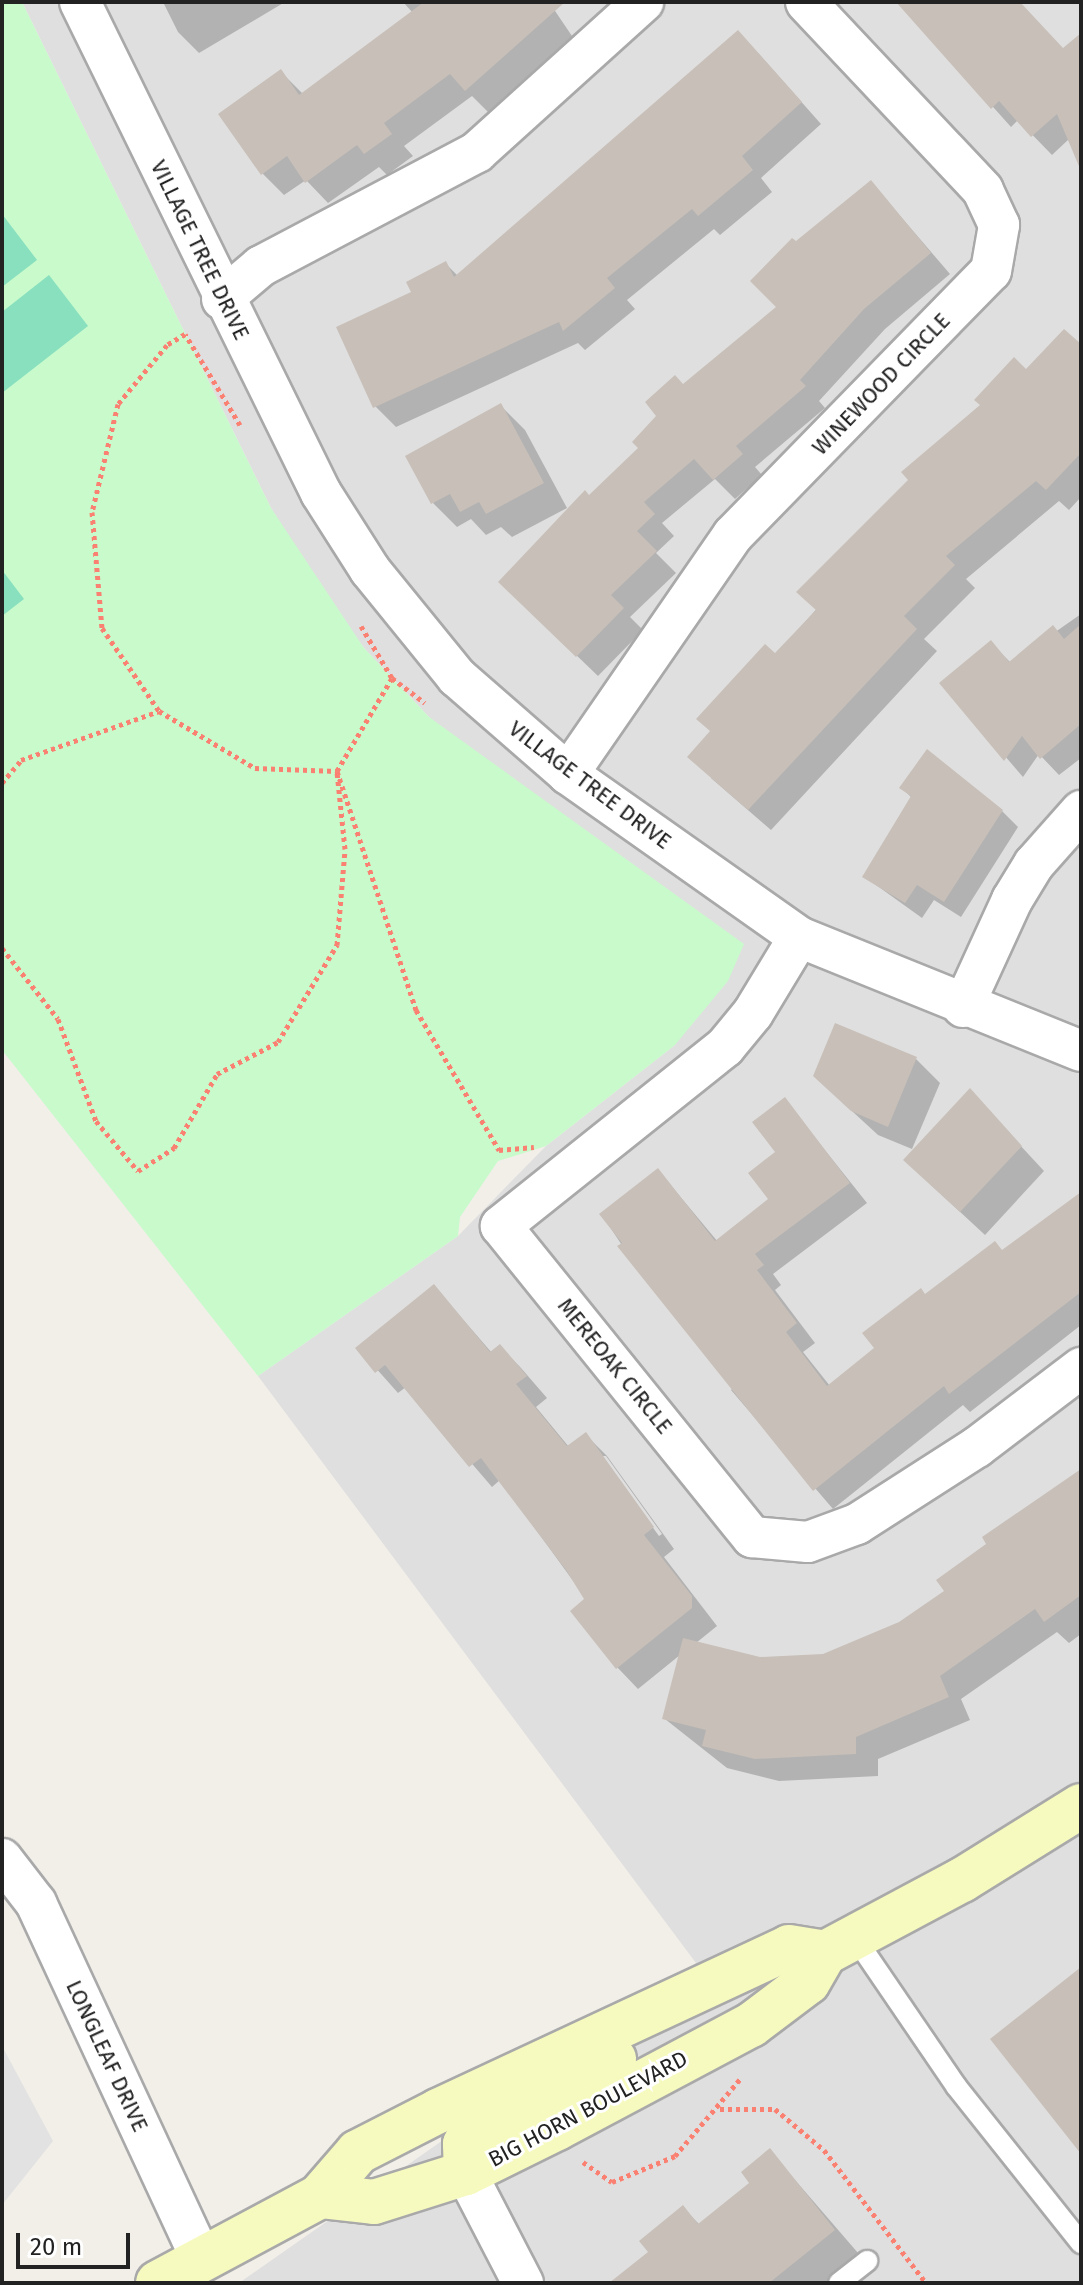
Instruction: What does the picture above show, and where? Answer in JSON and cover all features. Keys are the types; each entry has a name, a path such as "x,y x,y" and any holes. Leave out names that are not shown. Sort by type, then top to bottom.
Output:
{"main road":[{"name":"BIG HORN BOULEVARD","path":"320,2196 374,2202 466,2173 557,2128 751,2025 808,1982 839,1944 962,1880 1081,1806"},
{"path":"158,2283 320,2196 358,2152 789,1947 839,1944"},
{"path":"466,2173 465,2144 477,2127 558,2091 641,2045 673,2003"}],"street":[{"name":"VILLAGE TREE DRIVE","path":"80,2 222,299 321,493 370,570 457,677 568,774 799,937 963,1007 1081,1051"},
{"path":"222,299 261,266 477,152 643,2"},
{"name":"WINEWOOD CIRCLE","path":"568,774 733,535 991,271 999,225 983,190 806,2"},
{"path":"963,1007 1012,900 1034,864 1081,811"},
{"name":"MEREOAK CIRCLE","path":"799,937 753,1013 725,1047 501,1226 752,1537 808,1542 857,1524 977,1447 1081,1368"},
{"name":"LONGLEAF DRIVE","path":"2,1859 36,1903 201,2259"},
{"path":"466,2173 523,2283"}],"lane":[{"path":"839,1944 1081,2243"},
{"path":"839,2283 867,2261"}],"path":[{"path":"249,440 185,334 167,345 118,404 92,512 102,628 159,711 255,768 337,771"},
{"path":"352,612 392,678 430,707"},
{"path":"2,948 58,1019 96,1121 138,1171 174,1148 217,1074 278,1042 337,945 345,849 337,771 392,678"},
{"path":"2,783 21,760 159,711"},
{"path":"337,771 416,1010 499,1150 546,1146"},
{"path":"557,2128 571,2154 612,2182 675,2156 719,2109 760,2050 751,2025"},
{"path":"719,2109 775,2109 824,2150 926,2283"}],"shaded area":[{"path":"22,2 1081,2 1081,2283 239,2283 696,1963 258,1376 458,1236 546,1146 675,1045 429,717 364,648 312,574 271,508"},
{"path":"2,2046 53,2141 2,2205"}],"green space":[{"path":"2,2 22,2 271,508 364,648 429,717 744,944 728,981 675,1045 546,1146 498,1161 460,1217 458,1236 258,1376 2,1050"},
{"path":"2,214 37,260 2,287"},
{"path":"49,275 88,326 2,393 2,312"},
{"path":"2,570 24,599 2,616"}],"building":[{"path":"424,2 565,2 465,91 450,74 384,123 392,134 364,154 357,145 305,183 287,156 261,175 218,114 281,69 299,95"},
{"path":"896,2 1020,2 1063,48 1081,33 1081,171 1057,114 1031,137 999,101 991,109"},
{"path":"738,30 802,102 742,156 753,170 698,216 692,209 607,278 615,288 563,331 559,322 373,408 336,327 411,292 406,282 446,261 454,277"},
{"path":"871,180 931,253 864,309 800,380 806,386 736,446 743,454 713,480 694,459 644,502 655,514 637,531 657,551 611,595 624,608 576,657 498,582 585,490 589,495 638,448 632,442 656,416 645,402 675,375 683,384 776,307 750,281 792,238 796,241"},
{"path":"1064,329 1081,344 1081,453 1046,490 1036,481 946,556 955,565 904,616 917,629 748,810 687,757 710,731 696,719 765,644 775,653 816,610 796,592 908,480 901,472 980,405 974,400 1014,357 1026,369"},
{"path":"501,403 544,483 486,514 479,502 460,512 450,494 431,504 405,456"},
{"path":"1081,624 1081,724 1040,759 1022,736 1004,761 939,683 991,640 1009,662 1053,625 1064,639"},
{"path":"927,749 1003,810 944,902 917,885 905,903 862,877 911,796 899,788"},
{"path":"835,1023 917,1057 888,1127 851,1111 813,1076"},
{"path":"970,1088 1022,1146 960,1212 903,1160"},
{"path":"785,1097 850,1183 755,1254 764,1265 757,1270 797,1323 786,1332 827,1386 874,1348 862,1333 921,1288 925,1294 995,1241 1002,1250 1081,1192 1081,1292 949,1394 944,1386 813,1491 617,1246 622,1243 599,1214 658,1168 715,1241 768,1199 748,1173 775,1152 752,1122"},
{"path":"434,1284 490,1352 500,1344 527,1376 516,1384 567,1446 586,1432 654,1527 644,1535 692,1596 692,1608 616,1669 570,1611 584,1599 566,1570 481,1458 469,1467 385,1365 375,1373 355,1348"},
{"path":"1081,1469 1081,1595 1044,1622 1035,1609 940,1676 949,1697 856,1737 856,1754 755,1759 702,1746 706,1730 662,1719 683,1638 760,1657 823,1654 899,1622 944,1591 936,1580 986,1544 982,1537"},
{"path":"1081,1967 1081,2154 990,2039"},
{"path":"770,2148 835,2230 769,2283 609,2283 648,2252 639,2241 683,2205 698,2224 749,2183 741,2172"}]}
